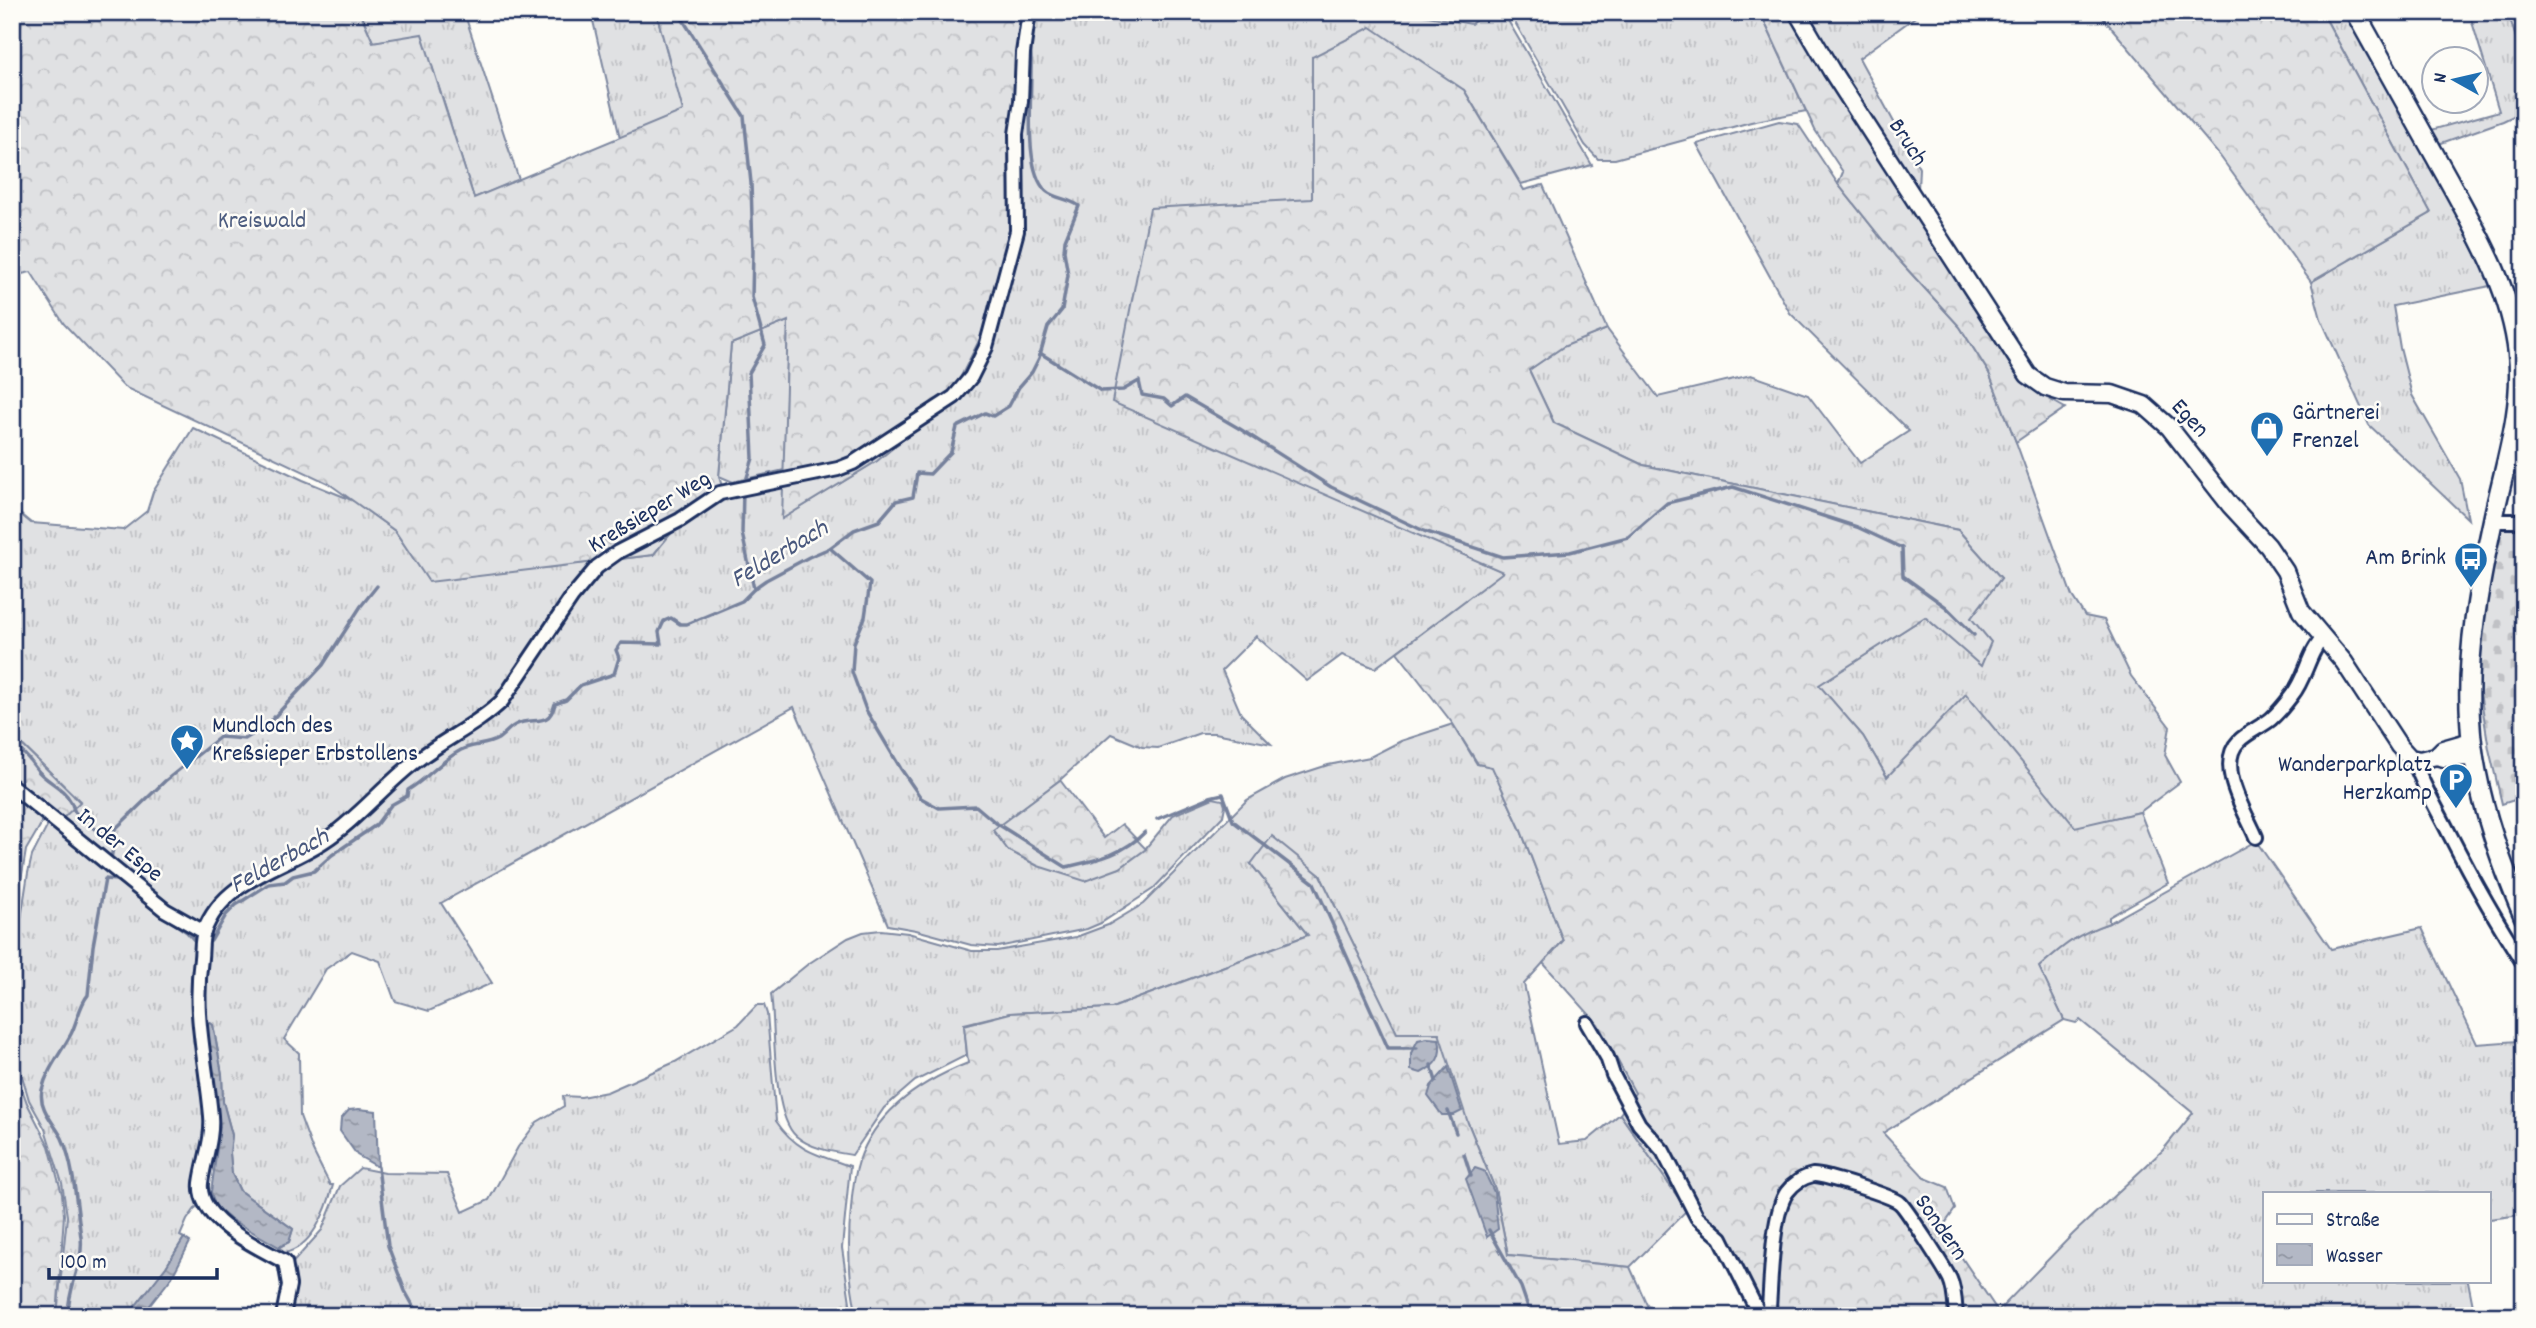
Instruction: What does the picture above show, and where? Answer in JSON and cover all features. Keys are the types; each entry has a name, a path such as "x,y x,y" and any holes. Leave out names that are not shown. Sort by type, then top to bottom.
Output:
{"main road":[{"path":"2355,12 2487,251 2511,318 2519,364 2517,400 2474,625 2469,696 2473,749 2502,859 2524,917"}],"street":[{"name":"Kreßsieper Weg","path":"204,932 228,895 241,885 324,841 411,765 502,701 584,580 618,552 680,520 720,493 853,463 954,397 971,377 990,335 1017,231 1016,134 1029,12"},
{"name":"Bruch","path":"1797,12 1831,70 1979,297"},
{"name":"Egen","path":"1979,297 2028,375 2045,387 2064,393 2112,394 2144,405 2169,427 2230,505 2269,546 2285,571 2301,611 2344,662 2399,746 2414,761 2465,867 2524,964"},
{"path":"2493,521 2524,521"},
{"path":"2256,837 2233,785 2230,768 2232,753 2238,742 2270,720 2294,692 2313,652 2323,638"},
{"path":"2414,761 2436,756 2444,758 2473,749"},
{"name":"In der Espe","path":"12,786 165,910 204,932"},
{"path":"204,932 197,1010 213,1131 201,1185 202,1199 208,1211 245,1240 285,1262 289,1285 283,1316"},
{"name":"Sondern","path":"1587,1023 1607,1057 1613,1075 1639,1124 1663,1151 1698,1217 1721,1238 1762,1316 1769,1308 1777,1218 1784,1196 1791,1186 1814,1175 1881,1194 1900,1203 1951,1280 1956,1316"},
{"path":"2504,1315 2524,1313"}],"green space":[{"name":"Kreiswald","path":"12,12 360,12 373,42 422,34 474,198 683,111 656,12 1026,12 1015,231 997,305 948,402 877,461 782,519 788,321 731,344 719,476 722,487 681,521 653,555 429,582 395,531 328,483 124,387 64,324 31,272 12,276 12,191 16,176 17,90 12,64"},
{"path":"360,12 464,12 519,180 474,198 422,35 373,42"},
{"path":"591,12 656,12 684,111 620,138"},
{"path":"1032,12 1422,12 1422,15 1471,24 1486,12 1503,12 1592,165 1521,184 1464,90 1312,57 1312,199 1298,482 1504,572 1375,668 1342,655 1307,681 1256,636 1222,670 1241,714 1271,744 1215,733 1200,733 1158,748 1142,747 1111,734 1060,780 994,830 1008,850 1038,866 1145,849 1173,815 1213,798 1223,800 1223,816 1153,889 1101,923 1087,929 998,947 971,945 888,925 794,707 441,903 492,983 429,1011 395,1001 380,961 352,951 326,969 284,1039 299,1053 300,1116 313,1151 330,1185 333,1185 327,1205 310,1236 294,1250 284,1253 279,1247 289,1242 293,1229 240,1191 232,1174 232,1135 223,1102 222,1074 213,1025 201,1015 206,947 210,933 230,900 240,890 285,867 412,766 483,722 581,593 610,560 653,555 681,521 722,495 784,481 783,518 877,461 948,402 980,368 1021,228 1023,183 1019,138"},
{"path":"1509,12 1760,12 1806,111 1751,122 1615,159 1598,159 1585,145"},
{"path":"1760,12 1789,12 1834,89 2018,367 2042,395 2065,408 2016,442 1989,373 1960,327 1897,258 1838,184 1843,172 1815,130"},
{"path":"1803,12 1922,12 1859,58 1919,168 1918,190 1815,35"},
{"path":"2098,12 2322,12 2431,213 2311,282 2220,156"},
{"path":"2322,12 2344,12 2408,119 2474,250 2495,285 2393,306 2412,395 2460,479 2468,519 2369,425 2321,319 2311,282 2431,213"},
{"path":"2469,12 2508,12 2524,64 2524,111 2433,146 2424,132 2490,116 2490,114 2499,111 2490,81 2490,46 2479,46"},
{"path":"1371,27 1464,90 1524,190 1543,185 1607,329 1563,347 1529,370 1554,423 1643,465 1958,530 2001,578 1971,618 1991,642 1981,666 1925,617 1819,685 1863,736 1887,777 1966,694 2075,827 2140,812 2168,883 2109,917 2109,923 2071,941 2039,967 2064,1020 1883,1133 1925,1178 1947,1187 1955,1209 1942,1228 2001,1316 1765,1316 1724,1236 1687,1210 1620,1114 1635,1093 1598,1024 1543,963 1563,941 1520,828 1492,767 1478,764 1453,724 1397,652 1503,572 1112,402 1150,208 1312,199 1312,57"},
{"path":"1779,121 1798,124 1838,184 1897,258 1960,327 1989,373 2072,596 2085,616 2104,620 2131,676 2170,727 2165,755 2180,782 2140,812 2075,828 1887,777 1863,736 1818,685 1925,617 1981,665 1970,619 2001,578 1958,530 1643,465 1554,423 1529,370 1563,346 1607,329 1658,397 1751,375 1808,395 1860,463 1909,431 1790,313 1697,144"},
{"path":"788,321 784,470 733,482 719,476 731,344"},
{"path":"193,428 354,501 395,531 429,581 593,562 511,686 338,829 229,890 202,920 193,920 161,899 61,820 80,801 12,735 12,501 14,509 31,523 123,530 147,511 153,492"},
{"path":"2497,525 2524,525 2524,797 2502,804 2489,749 2478,680 2482,611"},
{"path":"1453,724 1477,764 1492,766 1520,828 1563,941 1524,984 1559,1144 1587,1141 1620,1114 1687,1210 1630,1267 1508,1255 1495,1189 1468,1123 1397,1034 1320,875 1251,864 1308,935 1112,1008 1010,1013 964,1024 967,1055 915,1081 884,1108 852,1155 808,1144 796,1136 788,1125 778,1090 771,994 808,964 848,938 863,932 881,930 908,933 972,951 997,951 1076,937 1108,925 1143,904 1247,800 1285,779 1328,765 1370,757 1401,741"},
{"path":"12,735 80,802 61,820 43,821 26,850 12,936"},
{"path":"1060,780 1104,838 1122,824 1146,849 1120,868 1085,881 1038,866 1008,850 993,830"},
{"path":"48,825 64,832 198,933 209,1113 199,1203 187,1220 180,1236 184,1238 166,1267 125,1316 57,1316 67,1216 62,1183 45,1129 29,1100 13,1045 13,971 28,873 32,856"},
{"path":"1272,836 1320,875 1397,1033 1439,1033 1468,1123 1495,1189 1508,1255 1630,1267 1652,1316 857,1316 852,1289 849,1236 859,1161 877,1127 903,1100 934,1079 968,1063 964,1025 1010,1013 1112,1008 1308,935 1251,864"},
{"path":"2256,841 2331,949 2422,928 2477,1044 2517,1041 2517,1102 2524,1111 2524,1219 2521,1215 2490,1219 2490,1192 2263,1192 2263,1282 2468,1282 2475,1316 2001,1316 1999,1310 2073,1234 2163,1150 2193,1113 2080,1020 2076,1023 2064,1020 2038,967 2066,942 2082,932 2109,923"},
{"path":"757,1005 764,1005 767,1014 776,1121 800,1146 850,1166 842,1248 852,1316 286,1316 289,1267 322,1230 340,1186 360,1168 385,1173 447,1174 463,1212 489,1200 518,1147 537,1122 564,1106 563,1096 581,1097 607,1092 675,1062 738,1025"},
{"path":"12,1061 27,1103 49,1146 62,1194 64,1215 57,1316 12,1316"}],"water":[{"path":"206,1020 213,1025 222,1074 223,1102 232,1135 232,1174 240,1191 293,1229 289,1242 279,1247 230,1219 215,1206 211,1192 220,1127"},
{"path":"1439,1039 1440,1051 1437,1060 1421,1073 1411,1070 1411,1053 1418,1040"},
{"path":"1448,1067 1462,1111 1454,1115 1442,1115 1428,1096 1431,1086"},
{"path":"349,1110 376,1111 378,1167 357,1155 340,1131 341,1119"},
{"path":"1475,1168 1484,1171 1494,1192 1498,1229 1487,1237 1466,1179"},
{"path":"184,1238 190,1242 172,1277 143,1314 130,1313 166,1267"}],"waterway":[{"path":"678,12 744,116 751,183 752,297 765,345 749,373 753,458 745,484"},
{"name":"Felderbach","path":"1033,22 1040,12"},
{"name":"Felderbach","path":"211,941 226,915 236,905 269,884 285,882 293,876 314,871 332,855 376,825 391,805 407,796 408,790 454,754 493,741 522,722 544,719 552,712 555,704 566,700 581,685 614,674 619,658 616,650 621,643 661,644 659,632 664,621 671,618 680,624 687,624 742,601 766,580 830,548 854,530 879,521 896,501 913,497 917,473 930,474 951,452 957,427 985,413 993,416 1009,406 1039,358 1048,327 1062,310 1068,275 1065,240 1079,206 1046,191 1038,179 1033,163 1030,43"},
{"path":"1040,353 1101,391 1123,390 1139,381 1142,395 1164,399 1172,406 1185,397 1331,487 1424,531 1503,557 1570,552 1628,537 1667,503 1733,487 1857,527 1902,548 1903,576 1946,607 1974,635"},
{"path":"743,491 742,533 754,589"},
{"path":"830,548 870,583 865,617 854,643 852,672 866,710 921,798 939,808 976,806 996,823 1066,867 1118,851 1145,832"},
{"path":"108,836 165,781 220,737 245,739 266,726 323,665 377,586"},
{"path":"12,745 64,793 79,817 114,842 111,859"},
{"path":"1157,819 1223,794 1233,821 1314,883 1388,1048 1417,1048"},
{"name":"Felderbach","path":"68,1316 80,1257 81,1237 66,1149 44,1109 41,1097 47,1075 71,1034 88,995 93,946 105,879 116,880 126,886"},
{"name":"Felderbach","path":"168,919 196,942"},
{"path":"1431,1065 1436,1081"},
{"path":"1448,1111 1456,1133"},
{"path":"1464,1154 1471,1176"},
{"path":"378,1167 388,1246 405,1291 419,1316"},
{"path":"1489,1230 1521,1287 1531,1316"}],"place":[{"name":"Gärtnerei Frenzel","path":"2267,458"},
{"name":"Am Brink","path":"2471,589"},
{"name":"Mundloch des Kreßsieper Erbstollens","path":"187,771"},
{"name":"Wanderparkplatz Herzkamp","path":"2456,810"}]}
